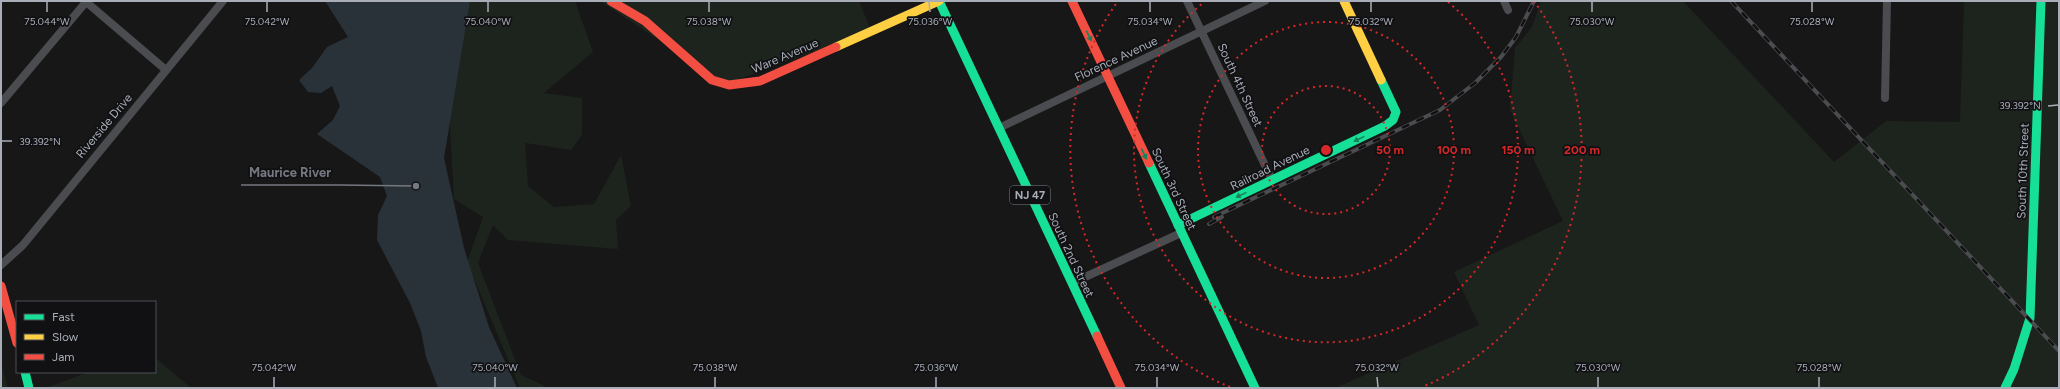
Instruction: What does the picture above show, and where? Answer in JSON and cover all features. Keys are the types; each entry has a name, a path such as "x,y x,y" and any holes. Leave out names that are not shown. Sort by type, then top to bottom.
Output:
{"street":[{"path":"1,103 85,1 166,70"},
{"name":"Riverside Drive","path":"1,265 22,245 224,1"},
{"name":"Ware Avenue","path":"611,1 645,21 705,75 729,85 746,84 760,80 939,1"},
{"name":"South 2nd Street","path":"939,1 1121,388"},
{"name":"South 3rd Street","path":"1072,1 1255,388"},
{"name":"South 4th Street","path":"1187,1 1272,180"},
{"name":"Florence Avenue","path":"999,128 1265,1"},
{"name":"Railroad Avenue","path":"1072,283 1272,180 1385,126 1393,120 1396,112 1344,1"},
{"path":"1504,1 1508,10"},
{"path":"1885,98 1887,1"},
{"name":"South 10th Street","path":"2006,388 2014,369 2030,318 2041,1"},
{"path":"1,286 16,339"},
{"path":"25,373 29,388"}],"shaded area":[{"path":"325,1 470,1 444,158 464,248 489,327 517,388 439,388 437,385 426,357 421,331 410,303 377,240 378,215 387,196 380,177 317,134 333,120 340,106 332,86 321,93 308,92 299,80 312,68 327,47 348,37"},
{"path":"468,1 575,1 593,52 544,93 582,98 582,135 571,150 525,143 528,186 554,207 594,204 621,155 631,206 616,220 618,249 508,240 493,225 478,263 521,375 549,388 520,388 467,262 483,217 454,199 447,71"},
{"path":"600,1 859,1 871,31 725,84"},
{"path":"1541,1 1683,1 1834,162 1886,121 1960,122 1964,1 2059,1 2059,388 1335,388 1479,325 1454,272 1563,221 1510,110 1515,48 1532,27"},
{"path":"156,360 158,360 191,388 48,387 86,373 156,373"},
{"path":"1,363 8,388 1,388"}],"railway":[{"path":"1214,217 1440,110 1475,83 1501,57 1516,37 1534,1"},
{"path":"1731,1 2059,351"},
{"path":"1209,224 1222,217"}],"traffic: fast":[{"path":"939,1 1097,336"},
{"path":"2005,388 2014,369 2030,318 2041,1"},
{"path":"1178,225 1385,126 1393,120 1396,112 1381,80"},
{"path":"1149,163 1255,388"},
{"path":"25,373 29,388"}],"traffic: slow":[{"path":"836,47 939,1"},
{"path":"1344,1 1381,80"}],"traffic: jam":[{"path":"611,1 645,21 712,80 729,85 760,81 836,47"},
{"path":"1072,1 1149,163"},
{"path":"1,286 16,339"},
{"path":"1097,336 1121,388"}],"place":[{"name":"Maurice River","path":"416,186"}]}
